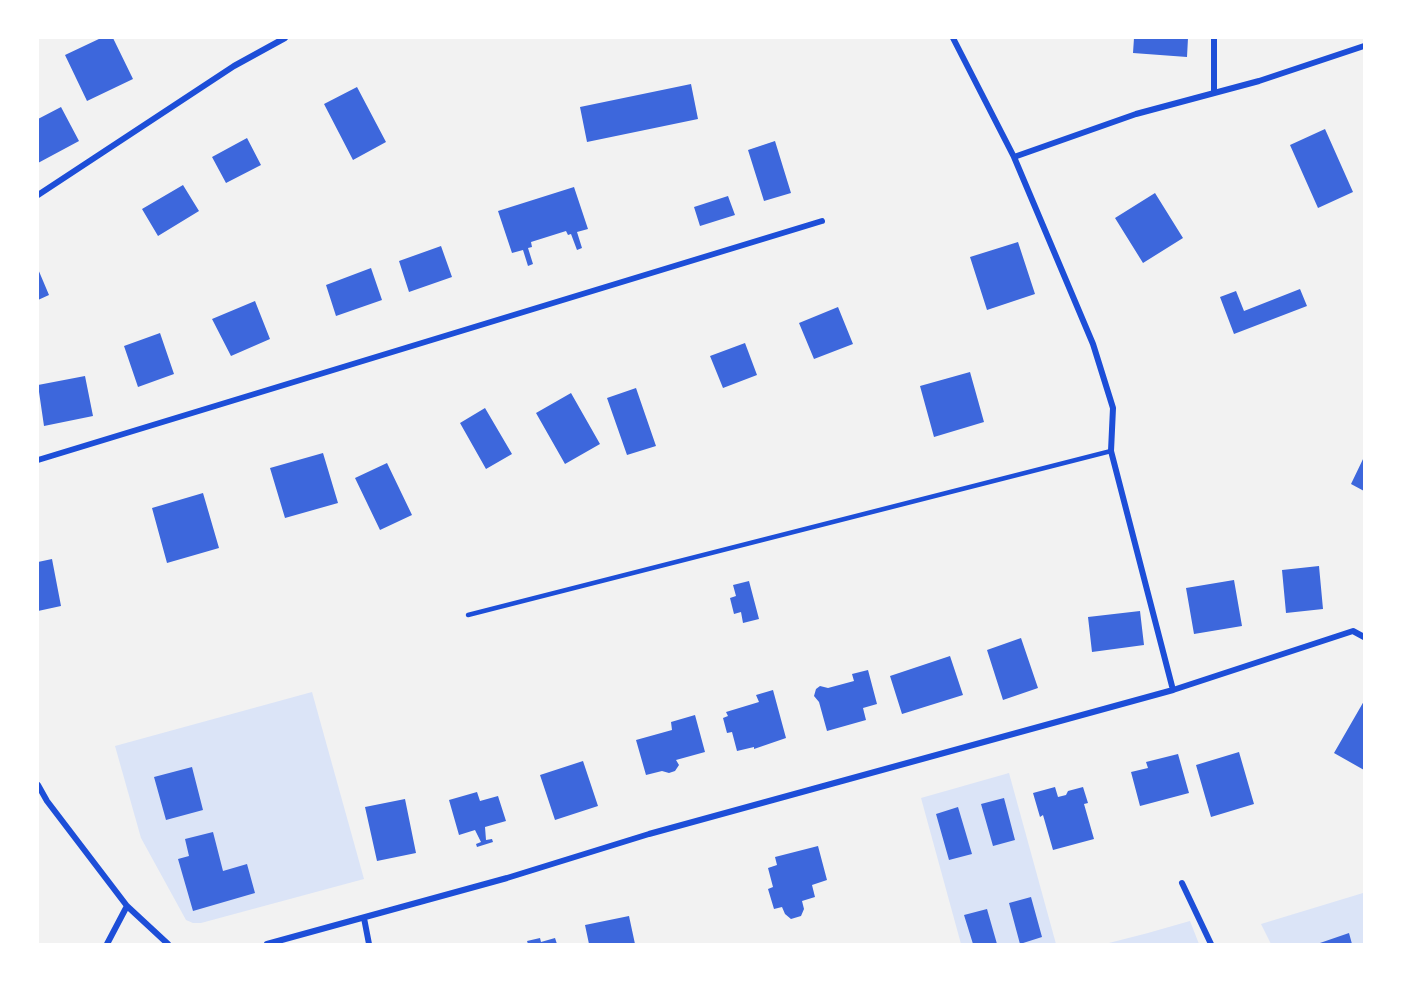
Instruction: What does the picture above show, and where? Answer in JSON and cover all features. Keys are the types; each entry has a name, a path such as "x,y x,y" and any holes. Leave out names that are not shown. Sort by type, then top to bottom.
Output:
{"street":[{"path":"38,195 234,66 285,38"},
{"path":"953,38 1014,157 1093,344 1113,408 1111,451 1173,690"},
{"path":"1214,38 1214,93"},
{"path":"1014,157 1136,114 1259,81 1365,46"},
{"path":"38,460 822,221"},
{"path":"267,945 507,878 649,834 1173,690 1353,632 1365,637"},
{"path":"38,785 47,801 127,906 168,945"},
{"path":"1182,883 1211,945"},
{"path":"107,945 127,906"},
{"path":"363,918 369,945"}],"lane":[{"path":"468,615 1111,451"}],"shaded area":[{"path":"312,692 364,879 201,923 186,920 141,838 115,746"},
{"path":"1009,773 1056,944 961,944 921,798"},
{"path":"1363,893 1364,944 1271,944 1261,924"},
{"path":"1190,921 1199,944 1105,944 1148,933"}],"building":[{"path":"101,38 113,38 133,79 87,101 65,55"},
{"path":"1134,38 1188,38 1187,57 1133,53"},
{"path":"691,84 698,119 587,142 580,107"},
{"path":"357,87 386,142 353,160 324,104"},
{"path":"61,107 79,141 38,163 38,119"},
{"path":"1325,129 1353,192 1318,208 1290,145"},
{"path":"247,138 261,165 226,183 212,157"},
{"path":"775,141 791,193 764,201 748,150"},
{"path":"183,185 199,211 158,236 142,209"},
{"path":"574,187 588,229 577,232 582,248 577,250 571,234 568,235 566,231 531,242 532,247 528,248 533,264 528,266 523,250 512,253 498,211"},
{"path":"1155,193 1183,238 1143,263 1115,218"},
{"path":"728,196 735,215 700,226 694,207"},
{"path":"1018,242 1035,294 987,310 970,257"},
{"path":"441,246 452,277 409,292 399,261"},
{"path":"371,268 382,300 336,316 326,285"},
{"path":"38,269 49,295 38,300"},
{"path":"1300,289 1307,306 1234,334 1220,297 1236,291 1244,311"},
{"path":"255,301 270,339 231,356 212,319"},
{"path":"838,307 853,344 814,359 799,323"},
{"path":"160,333 174,374 138,387 124,346"},
{"path":"745,343 757,375 723,388 710,356"},
{"path":"970,372 984,422 934,437 920,386"},
{"path":"85,376 93,416 44,426 38,385"},
{"path":"636,388 656,446 627,455 607,398"},
{"path":"571,393 600,444 565,464 536,413"},
{"path":"485,408 512,454 486,469 460,423"},
{"path":"323,453 338,503 285,518 270,468"},
{"path":"1364,457 1364,491 1351,484"},
{"path":"387,463 412,515 380,530 355,478"},
{"path":"203,493 219,548 167,563 152,508"},
{"path":"52,559 61,606 38,611 38,562"},
{"path":"1319,566 1323,609 1286,613 1282,570"},
{"path":"1234,580 1242,626 1194,634 1186,588"},
{"path":"749,581 759,619 743,623 741,612 734,614 730,598 736,596 733,585"},
{"path":"1140,611 1144,645 1092,652 1088,617"},
{"path":"1021,638 1038,688 1003,700 987,650"},
{"path":"950,656 963,695 902,714 890,676"},
{"path":"868,670 877,704 863,708 866,720 827,731 819,702 814,696 816,689 820,686 828,688 854,681 852,674"},
{"path":"773,690 786,738 754,749 754,747 737,751 732,732 727,733 723,718 728,716 726,712 759,702 756,695"},
{"path":"1364,701 1364,770 1334,753"},
{"path":"695,715 705,752 676,760 679,765 675,771 646,775 636,740 672,730 671,722"},
{"path":"1239,752 1254,804 1211,817 1196,765"},
{"path":"1178,754 1189,793 1140,806 1131,772 1148,768 1146,762"},
{"path":"583,761 598,806 555,820 540,775"},
{"path":"192,767 203,810 166,820 154,777"},
{"path":"1055,787 1058,797 1066,795 1068,791 1083,787 1088,803 1084,804 1094,839 1053,850 1043,815 1040,817 1033,793"},
{"path":"477,792 480,801 498,796 506,821 485,827 486,840 492,839 493,842 477,847 476,844 481,842 475,830 459,835 449,800"},
{"path":"1004,798 1015,840 993,846 981,804"},
{"path":"405,799 416,853 377,861 365,807"},
{"path":"958,807 972,854 949,860 936,814"},
{"path":"213,832 223,871 247,864 255,893 193,911 178,859 189,856 185,839"},
{"path":"818,846 827,880 812,885 815,897 802,901 804,909 801,916 791,919 782,907 774,909 768,889 773,887 768,868 777,865 775,857"},
{"path":"1031,897 1042,937 1020,944 1009,903"},
{"path":"987,909 997,944 973,944 964,915"},
{"path":"629,916 635,944 589,944 585,925"},
{"path":"1349,933 1352,944 1317,944"},
{"path":"540,938 541,942 555,938 557,944 528,944 527,941"}]}
